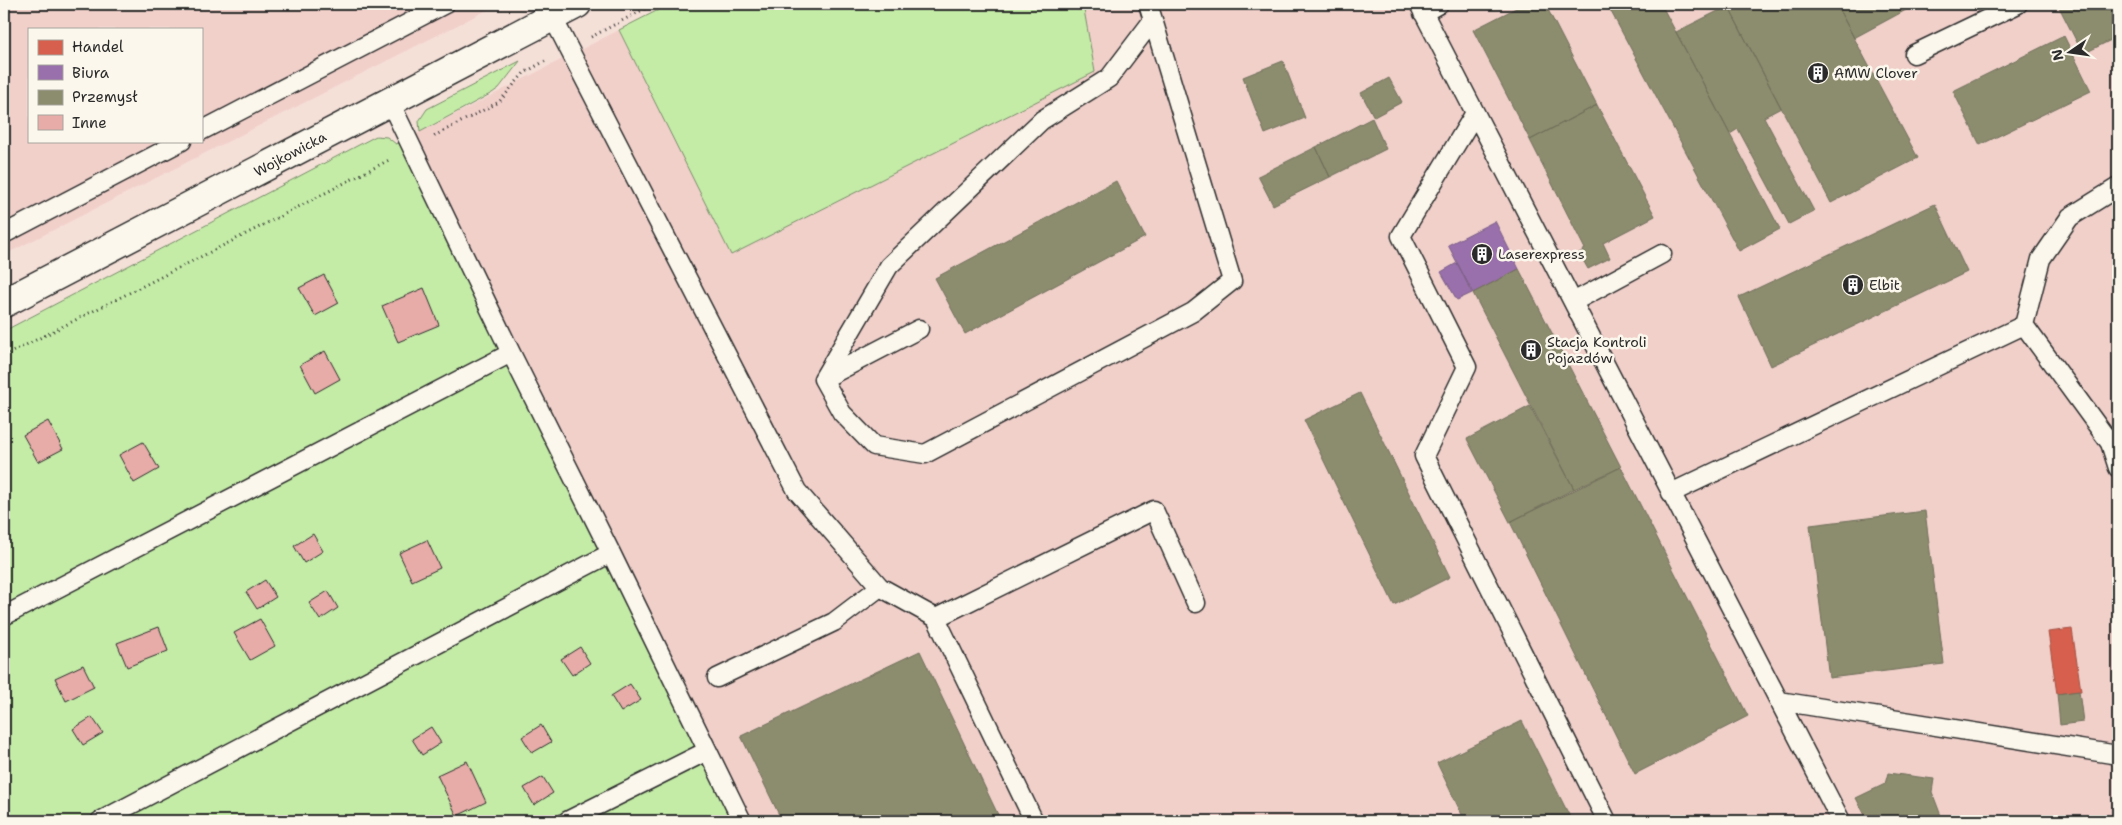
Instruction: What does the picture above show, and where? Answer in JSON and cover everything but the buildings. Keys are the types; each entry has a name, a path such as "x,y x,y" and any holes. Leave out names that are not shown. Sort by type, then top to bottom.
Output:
{"street":[{"name":"Wojkowicka","path":"4,303 576,4"}],"lane":[{"path":"202,130 445,4"},
{"path":"1439,4 1421,8 1841,821"},
{"path":"1914,54 2018,4"},
{"path":"822,379 889,266 1042,120 1109,78 1151,12"},
{"path":"822,379 842,412 874,446 925,454 1193,312 1232,281 1151,12"},
{"path":"552,16 797,491 880,587 936,618 1034,821"},
{"path":"390,102 510,353 611,553 742,821"},
{"path":"1475,113 1401,236 1467,367 1424,456 1607,821"},
{"path":"4,234 180,142"},
{"path":"2024,325 2041,259 2070,217 2118,187"},
{"path":"1573,302 1662,254"},
{"path":"1671,493 2024,325"},
{"path":"2024,325 2110,443 2118,468"},
{"path":"822,379 919,328"},
{"path":"4,616 510,353"},
{"path":"936,618 1154,510 1196,603"},
{"path":"100,821 611,553"},
{"path":"717,678 834,622 880,587"},
{"path":"1779,701 2118,755"},
{"path":"567,821 707,751"}],"path":[{"path":"4,356 244,235 498,102 529,70 654,4"}],"shaded area":[{"path":"4,4 499,4 4,255"},
{"path":"1083,4 2118,4 2118,821 737,821 401,142 619,30 628,48 1094,72"}],"green space":[{"path":"670,4 1083,4 1095,72 731,255 619,30"},
{"path":"520,61 499,88 492,93 420,132 419,121 427,109"},
{"path":"376,136 387,137 396,144 401,142 737,821 4,821 4,331"}],"place":[{"name":"AMW Clover","path":"1818,73"},
{"name":"Laserexpress","path":"1482,254"},
{"name":"Elbit","path":"1853,285"},
{"name":"Stacja Kontroli Pojazdów","path":"1531,350"}]}
